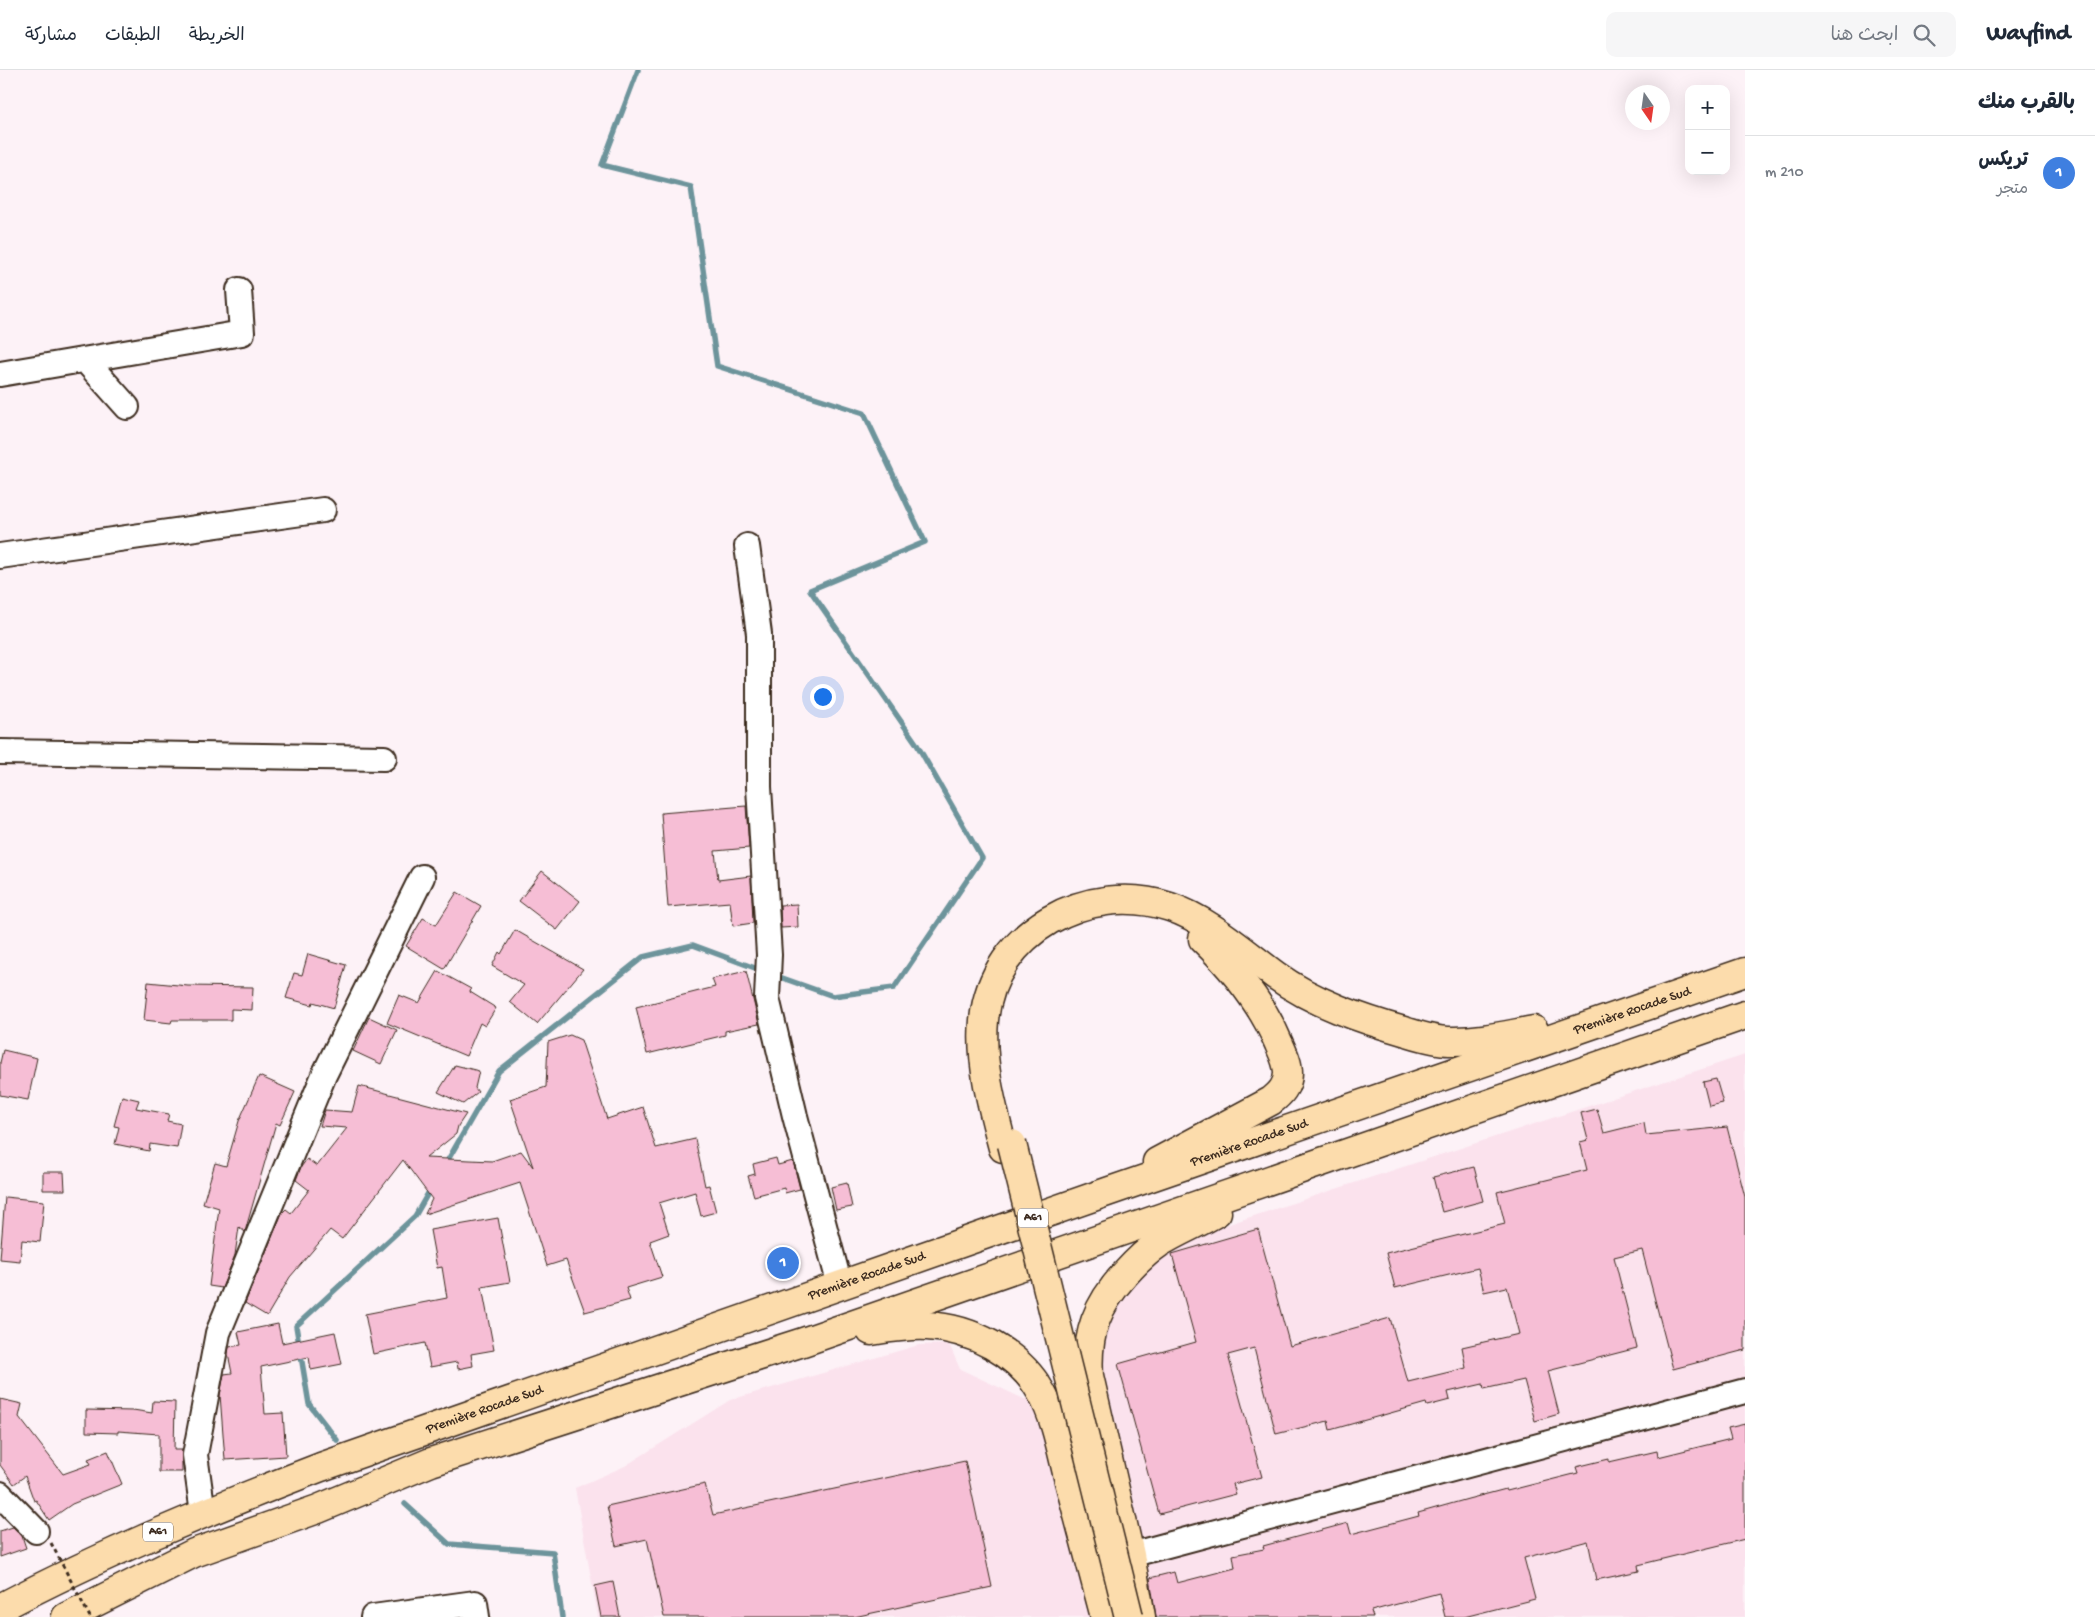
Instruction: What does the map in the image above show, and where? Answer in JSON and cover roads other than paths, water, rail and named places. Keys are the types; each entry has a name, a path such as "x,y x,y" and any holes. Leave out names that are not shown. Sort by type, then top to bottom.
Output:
{"highway":[{"path":"1129,1617 1007,1146 992,1104 985,1057 984,1021 991,990 1004,962 1025,937 1051,918 1083,905 1100,901 1135,900 1171,907 1207,925 1292,988 1383,1026 1448,1041 1489,1039 1648,1006"},
{"path":"1107,1192 1194,1141 1271,1101 1283,1090 1288,1074 1286,1058 1271,1025 1256,1001 1222,958 1185,925 1168,916 1150,911 1102,910 1056,926 1021,955 1005,980 994,1022 996,1076 1007,1146 1117,1617"},
{"name":"Première Rocade Sud","path":"0,1608 64,1574 203,1513 420,1432 1745,972"},
{"name":"A61","path":"66,1617 194,1553 318,1509 431,1462 803,1342 1745,1015"},
{"path":"1141,1617 1130,1556 1089,1376 1088,1354 1095,1320 1112,1288 1159,1243 1235,1202 1263,1182"},
{"path":"803,1342 902,1326 942,1327 984,1341 999,1350 1028,1373 1041,1391 1054,1426 1105,1617"}],"street":[{"path":"0,374 242,333 239,290"},
{"path":"85,360 127,407"},
{"path":"0,556 324,510"},
{"path":"747,546 759,634 760,788 769,955 767,998 794,1116 840,1286"},
{"path":"0,752 384,758"},
{"path":"203,1513 195,1455 218,1333 324,1075 422,877"},
{"path":"1130,1556 1745,1391"},
{"path":"0,1494 43,1537"},
{"path":"373,1617 475,1602 476,1617"}],"waterway":[{"path":"638,70 602,165 691,187 717,366 864,413 925,542 810,590 916,743 982,858 894,988 833,996 774,975"},
{"path":"445,1165 499,1071 643,957 693,945 763,971"},
{"path":"337,1440 309,1404 296,1326 415,1216 431,1188"},
{"path":"405,1504 449,1544 553,1552 562,1617"}],"place":[{"name":"تريكس","path":"783,1263"}]}
